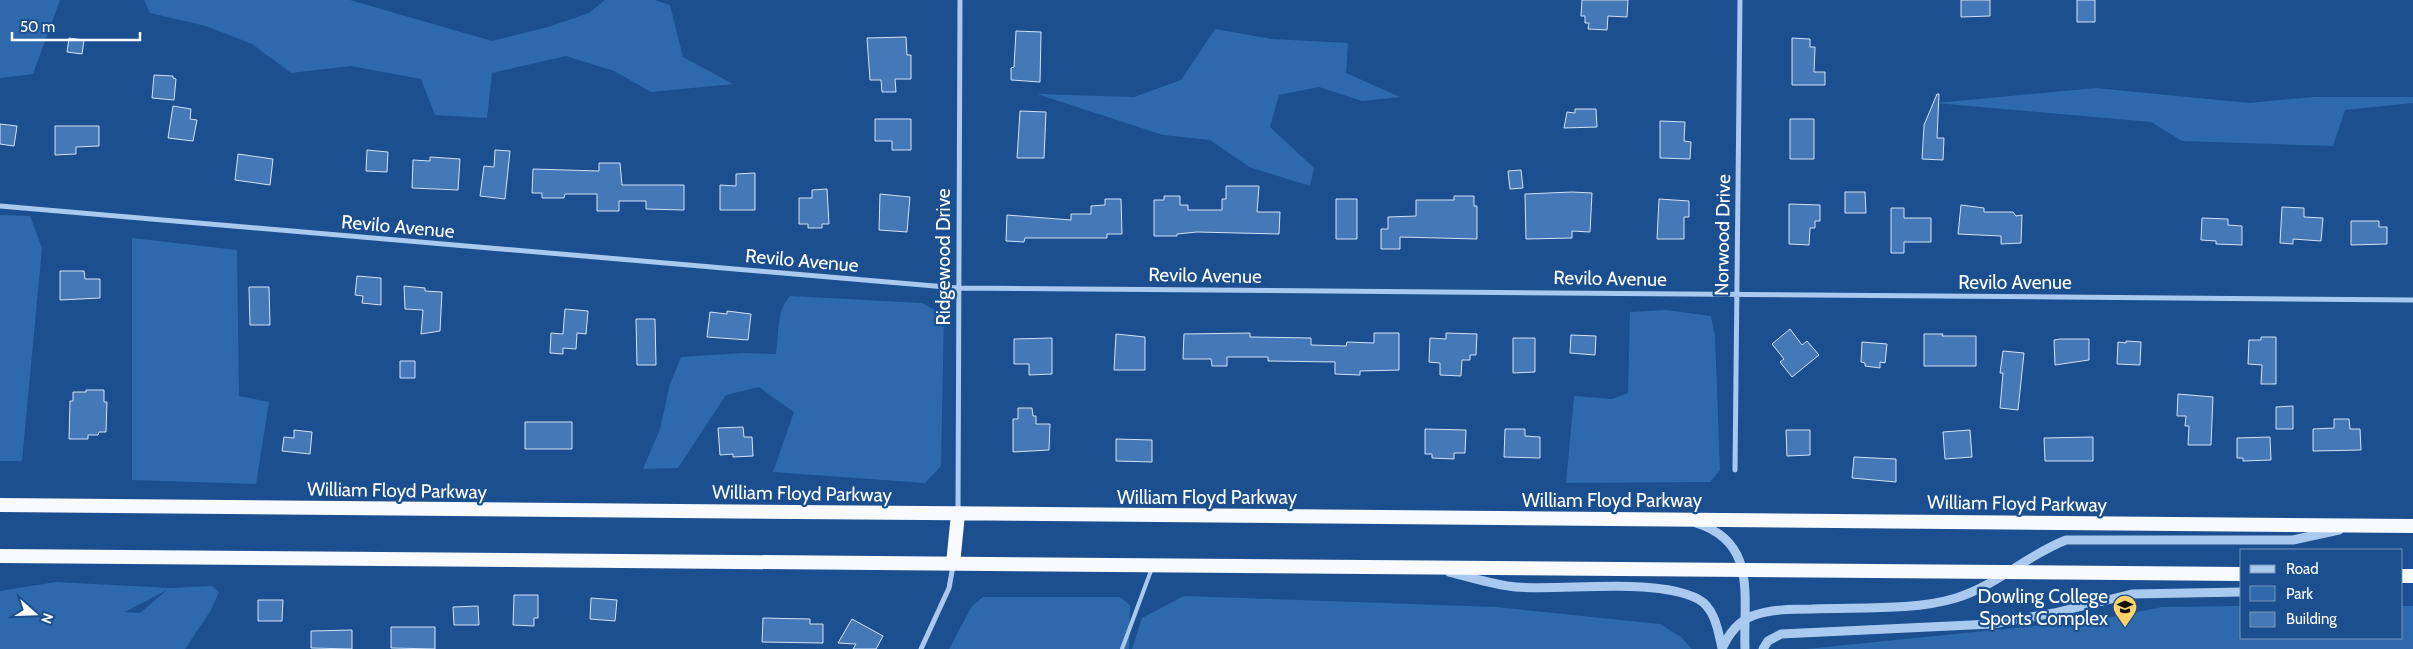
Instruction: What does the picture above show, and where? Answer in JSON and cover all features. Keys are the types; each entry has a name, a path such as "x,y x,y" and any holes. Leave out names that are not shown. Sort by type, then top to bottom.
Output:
{"highway":[{"name":"William Floyd Parkway","path":"0,505 2413,526"},
{"path":"953,564 958,514"},
{"path":"0,556 2240,574"}],"street":[{"name":"Ridgewood Drive","path":"958,514 960,0"},
{"name":"Norwood Drive","path":"1735,470 1740,0"},
{"name":"Revilo Avenue","path":"0,206 958,288 2413,300"},
{"path":"1680,519 1709,527 1723,536 1737,551 1744,571 1745,649"},
{"path":"1722,649 1725,641 1744,620 1753,616 1795,609 1940,602 1968,594 2047,548 2066,540 2293,540 2356,526"},
{"path":"921,649 949,588 953,564"},
{"path":"1435,569 1515,587 1663,588 1698,599 1709,608 1716,624 1722,649"},
{"path":"1763,649 1768,641 1781,634 1992,624 2046,615 2132,594 2240,592"}],"lane":[{"path":"1122,649 1152,566"}],"green space":[{"path":"0,0 60,0 33,74 0,78"},
{"path":"144,0 350,0 492,41 548,27 589,13 605,0 655,0 670,5 683,57 733,84 651,92 614,71 566,56 492,73 487,118 435,115 421,79 351,66 291,73 252,44 206,26 150,13"},
{"path":"1215,29 1272,39 1348,43 1346,73 1400,97 1362,101 1319,87 1279,95 1270,127 1314,168 1310,186 1249,167 1210,140 1163,135 1037,94 1134,97 1181,80"},
{"path":"2096,88 2249,103 2313,97 2413,97 2413,103 2345,110 2333,146 2182,141 2151,122 1936,103"},
{"path":"0,215 30,216 42,248 22,461 0,461"},
{"path":"132,238 237,250 239,396 269,402 256,484 132,480"},
{"path":"790,296 922,303 944,315 941,466 925,483 773,472 794,412 759,387 726,395 678,468 643,469 660,429 670,384 681,357 743,353 776,354 780,316"},
{"path":"1666,310 1711,316 1715,336 1720,470 1710,482 1566,483 1574,396 1612,399 1628,393 1630,312"},
{"path":"56,582 170,588 212,586 219,592 211,610 185,649 0,649 0,591","holes":["167,590 140,613 125,612"]},
{"path":"1184,596 1496,607 1660,624 1681,637 1692,649 1132,649 1142,618"},
{"path":"983,597 1120,597 1130,605 1129,649 949,649 972,606"},
{"name":"Dowling College Sports Complex","path":"2240,606 2240,639 2403,639 2403,606 2413,606 2413,649 1806,649 2102,619 2162,607"}],"building":[{"path":"1582,0 1628,0 1627,17 1608,16 1607,30 1588,29 1589,23 1585,23 1585,16 1581,16"},
{"path":"1961,0 1990,0 1990,16 1961,17"},
{"path":"2077,0 2095,0 2095,22 2077,22"},
{"path":"1016,31 1041,32 1040,82 1011,80 1011,68 1014,67"},
{"path":"906,37 907,55 911,55 911,79 895,79 896,92 882,92 881,80 870,80 867,38"},
{"path":"69,38 84,40 82,54 67,52"},
{"path":"1792,38 1810,39 1810,47 1815,47 1814,72 1825,72 1825,85 1792,85"},
{"path":"154,75 173,76 176,79 174,100 152,98"},
{"path":"1937,94 1939,94 1937,138 1944,138 1943,160 1922,159 1924,125"},
{"path":"173,106 191,109 190,119 197,120 193,141 168,138"},
{"path":"1575,109 1596,109 1597,127 1564,128 1567,112 1575,113"},
{"path":"1020,111 1046,112 1044,158 1017,158"},
{"path":"875,119 911,119 911,150 892,150 892,141 875,141"},
{"path":"1790,119 1814,119 1814,159 1790,159"},
{"path":"1660,121 1685,122 1684,141 1691,142 1690,159 1660,158"},
{"path":"0,124 17,126 14,146 0,144"},
{"path":"55,126 99,126 99,146 76,147 76,154 55,155"},
{"path":"367,150 388,152 387,172 366,171"},
{"path":"495,150 510,151 505,199 480,196 484,166 494,167"},
{"path":"238,154 273,159 270,185 235,180"},
{"path":"430,157 460,159 458,190 412,188 413,160 430,161"},
{"path":"599,163 620,163 622,185 684,185 684,210 646,209 646,201 619,201 619,211 597,211 597,194 565,194 564,198 542,198 542,193 532,193 533,169 599,171"},
{"path":"1521,170 1523,188 1510,189 1508,171"},
{"path":"755,173 755,210 720,210 720,185 736,186 736,174"},
{"path":"1226,186 1259,186 1257,212 1280,212 1279,234 1197,232 1177,234 1177,236 1154,236 1154,200 1164,200 1164,196 1180,196 1180,205 1188,205 1188,210 1222,210 1222,199 1226,199"},
{"path":"827,189 829,224 822,224 822,228 808,228 808,224 799,224 799,198 812,198 812,190"},
{"path":"1845,192 1865,192 1866,213 1845,213"},
{"path":"1592,193 1590,232 1572,231 1572,238 1526,239 1525,194"},
{"path":"880,194 910,197 907,232 879,230"},
{"path":"1454,196 1474,196 1474,206 1477,206 1477,239 1400,237 1400,249 1381,249 1381,229 1388,229 1388,217 1416,216 1416,200 1454,200"},
{"path":"1105,199 1121,199 1122,234 1107,234 1107,238 1025,238 1024,242 1006,241 1007,215 1071,220 1071,214 1091,214 1091,206 1105,205"},
{"path":"1336,199 1357,199 1357,239 1336,239"},
{"path":"1659,199 1689,201 1689,217 1684,217 1684,239 1657,239"},
{"path":"1789,204 1820,205 1820,221 1815,221 1815,228 1810,228 1809,245 1789,244"},
{"path":"1961,205 1984,208 1984,212 2013,212 2016,216 2022,215 2021,243 2001,244 2001,236 1958,234"},
{"path":"2282,207 2304,208 2304,217 2323,218 2321,241 2293,239 2293,244 2280,243"},
{"path":"1891,208 1904,208 1904,218 1931,218 1931,242 1904,242 1904,253 1891,253"},
{"path":"2202,218 2228,219 2228,225 2242,226 2242,245 2216,244 2216,241 2201,240"},
{"path":"2351,221 2379,221 2379,227 2387,227 2387,244 2351,245"},
{"path":"60,271 84,271 85,279 100,279 100,298 60,300"},
{"path":"357,276 381,278 381,305 362,303 363,296 355,295"},
{"path":"404,286 425,288 425,291 442,292 440,331 421,334 423,310 405,309"},
{"path":"249,287 269,287 270,325 250,325"},
{"path":"565,309 588,311 586,334 577,333 576,349 563,348 563,354 550,353 551,333 563,334"},
{"path":"727,311 751,314 748,340 707,337 710,312 727,314"},
{"path":"636,319 655,319 656,365 637,365"},
{"path":"1790,329 1802,345 1807,341 1819,355 1792,377 1780,362 1784,359 1772,344"},
{"path":"1250,333 1250,337 1311,338 1311,345 1346,346 1347,342 1374,343 1374,333 1399,333 1399,370 1360,371 1360,375 1335,374 1335,362 1268,361 1268,357 1227,357 1227,366 1212,366 1211,359 1183,359 1184,334"},
{"path":"1446,333 1477,334 1476,355 1470,355 1470,360 1462,360 1461,376 1440,375 1440,363 1429,362 1430,338 1446,339"},
{"path":"1116,334 1145,337 1145,370 1114,370"},
{"path":"1924,334 1976,336 1976,366 1924,366"},
{"path":"1571,335 1596,336 1595,355 1570,353"},
{"path":"2261,337 2276,337 2276,384 2261,384 2262,365 2248,364 2249,340 2261,340"},
{"path":"1052,338 1052,374 1029,375 1029,364 1014,364 1014,339"},
{"path":"1513,338 1535,338 1535,372 1513,373"},
{"path":"2089,339 2089,360 2055,365 2054,340"},
{"path":"2126,341 2141,342 2140,365 2117,364 2118,342 2126,343"},
{"path":"1862,342 1887,344 1885,363 1880,362 1880,368 1865,366 1865,363 1861,362"},
{"path":"2003,351 2024,353 2018,410 2000,408 2003,373 2000,373"},
{"path":"400,361 415,361 415,378 400,378"},
{"path":"86,390 104,390 104,402 107,402 106,432 99,432 98,435 88,435 88,439 69,439 70,401 73,401 73,392 86,392"},
{"path":"2178,394 2213,397 2211,445 2188,445 2189,426 2185,426 2186,416 2177,416"},
{"path":"2293,406 2293,429 2276,429 2276,407"},
{"path":"1018,408 1032,408 1033,416 1036,416 1036,424 1050,424 1049,450 1013,452 1013,419 1018,419"},
{"path":"2334,419 2349,419 2350,429 2360,429 2361,450 2313,451 2313,429 2334,428"},
{"path":"525,422 572,422 572,449 525,449"},
{"path":"743,427 744,437 752,437 753,456 733,457 733,454 720,455 718,428"},
{"path":"1425,429 1466,430 1465,453 1454,453 1454,459 1432,458 1432,454 1425,454"},
{"path":"1505,429 1525,429 1525,436 1540,437 1540,458 1504,457"},
{"path":"294,430 312,432 310,454 282,451 284,437 294,438"},
{"path":"1786,430 1810,430 1810,455 1787,456"},
{"path":"1970,430 1972,457 1945,459 1943,432"},
{"path":"2093,437 2093,461 2045,461 2044,438"},
{"path":"2270,437 2271,460 2243,461 2243,458 2237,458 2237,438"},
{"path":"1116,439 1152,440 1152,462 1116,461"},
{"path":"1854,457 1896,459 1896,482 1852,478"},
{"path":"514,595 538,595 538,618 534,618 534,626 513,625"},
{"path":"591,598 617,600 615,621 590,619"},
{"path":"258,600 283,600 282,621 258,621"},
{"path":"478,606 479,625 454,625 453,607"},
{"path":"763,618 810,619 810,624 823,624 823,643 762,642"},
{"path":"852,619 883,636 876,649 853,649 856,644 838,643"},
{"path":"391,627 435,627 435,649 391,648"},
{"path":"352,630 352,649 311,648 311,631"}],"place":[{"name":"Dowling College Sports Complex","path":"2125,628"}]}
